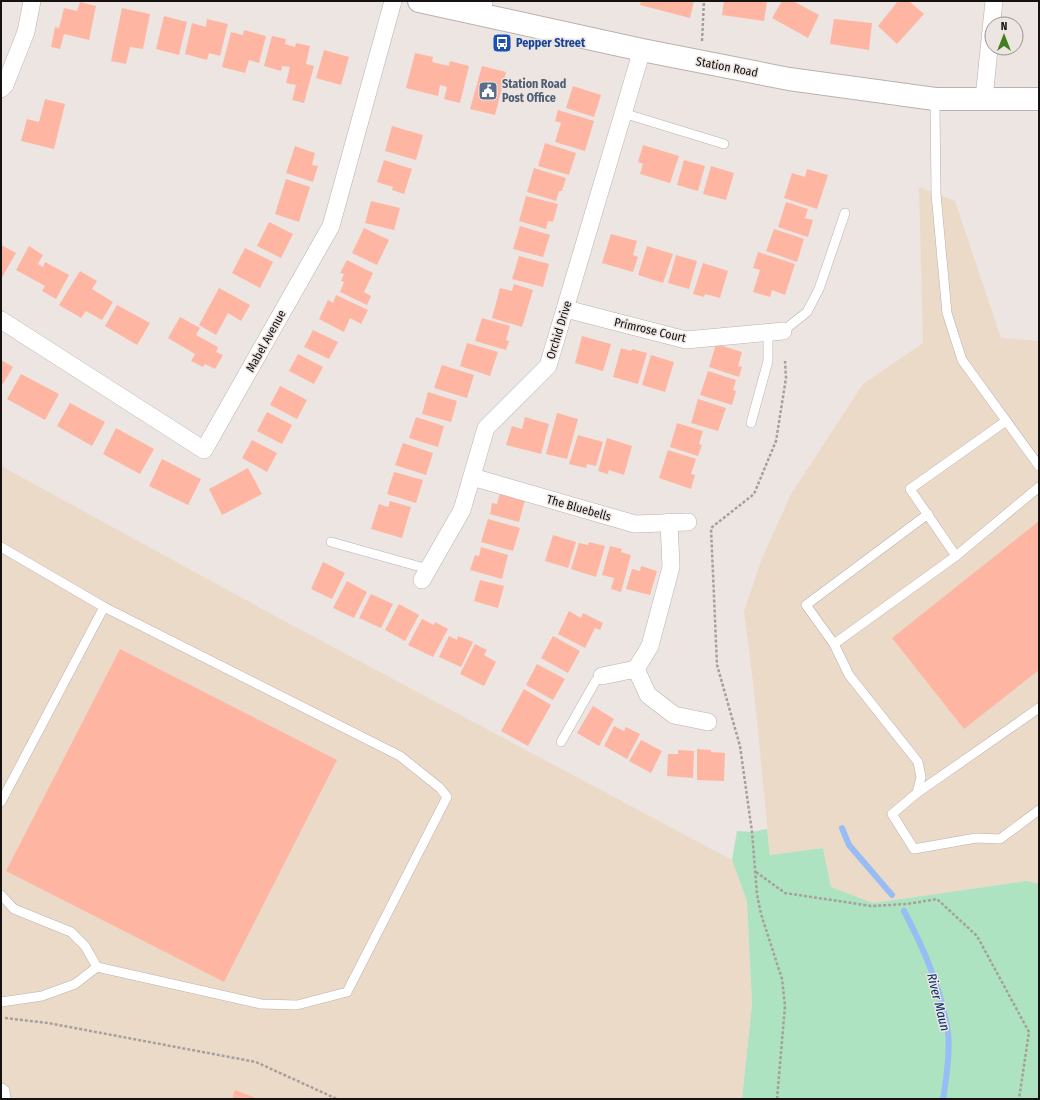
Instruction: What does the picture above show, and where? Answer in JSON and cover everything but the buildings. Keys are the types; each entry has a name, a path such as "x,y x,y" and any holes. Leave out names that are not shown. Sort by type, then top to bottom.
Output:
{"main road":[{"name":"Station Road","path":"418,1 483,8 642,50 789,79 936,99 1039,99"}],"street":[{"path":"1,89 5,85 26,32 32,1"},
{"name":"Mabel Avenue","path":"1,320 204,450 331,226 393,1"},
{"path":"984,98 994,1"},
{"name":"Orchid Drive","path":"425,575 462,510 486,428 548,366 642,50"},
{"name":"Primrose Court","path":"566,309 686,340 776,332"},
{"name":"The Bluebells","path":"472,477 635,524 688,522"},
{"path":"602,676 636,669 650,646 671,567 670,522"},
{"path":"636,669 648,695 674,714 708,722"},
{"path":"1,1092 2,1099"}],"lane":[{"path":"936,99 936,194 948,313 962,360 1039,466"},
{"path":"623,112 724,144"},
{"path":"751,423 776,332 807,312 819,288 845,213"},
{"path":"956,556 910,489 1006,421"},
{"path":"834,644 956,556 1039,487"},
{"path":"917,793 921,778 918,762 849,675 834,644 806,604 928,514"},
{"path":"331,542 425,575"},
{"path":"1,547 104,607 400,756 440,788 447,797 347,992 297,1005 261,1004 96,966 84,946 71,932 14,910 1,895"},
{"path":"1,802 104,607"},
{"path":"561,742 595,682 602,676"},
{"path":"1039,708 917,793 892,814 914,849 976,838 1000,839 1039,810"},
{"path":"1,1002 42,996 75,984 96,966"}],"path":[{"path":"702,62 704,1"},
{"path":"776,332 786,378 776,441 754,494 711,528 717,665 740,746 756,871 757,894 761,914 782,979 785,1006 777,1099"},
{"path":"756,871 785,893 871,906 907,904 937,899 977,936 1029,1032 1019,1099"},
{"path":"1,1017 48,1023 256,1062 338,1099"}],"shaded area":[{"path":"919,187 955,201 1001,338 1039,341 1039,884 1026,881 873,903 831,887 823,848 770,855 754,690 744,611 761,561 791,494 863,384 923,343"},
{"path":"1,466 275,616 732,860 747,901 752,1004 742,1099 1,1099"}],"green space":[{"path":"767,829 770,855 823,848 831,887 873,903 1026,881 1039,884 1039,1099 742,1099 752,1004 747,901 732,860 737,831 752,832"}],"waterway":[{"name":"River Maun","path":"842,828 849,845 892,895"},
{"name":"River Maun","path":"904,911 931,969 945,1016 948,1032 948,1047 943,1099"}],"place":[{"name":"Pepper Street","path":"502,43"},
{"name":"Station Road Post Office","path":"488,91"}]}
